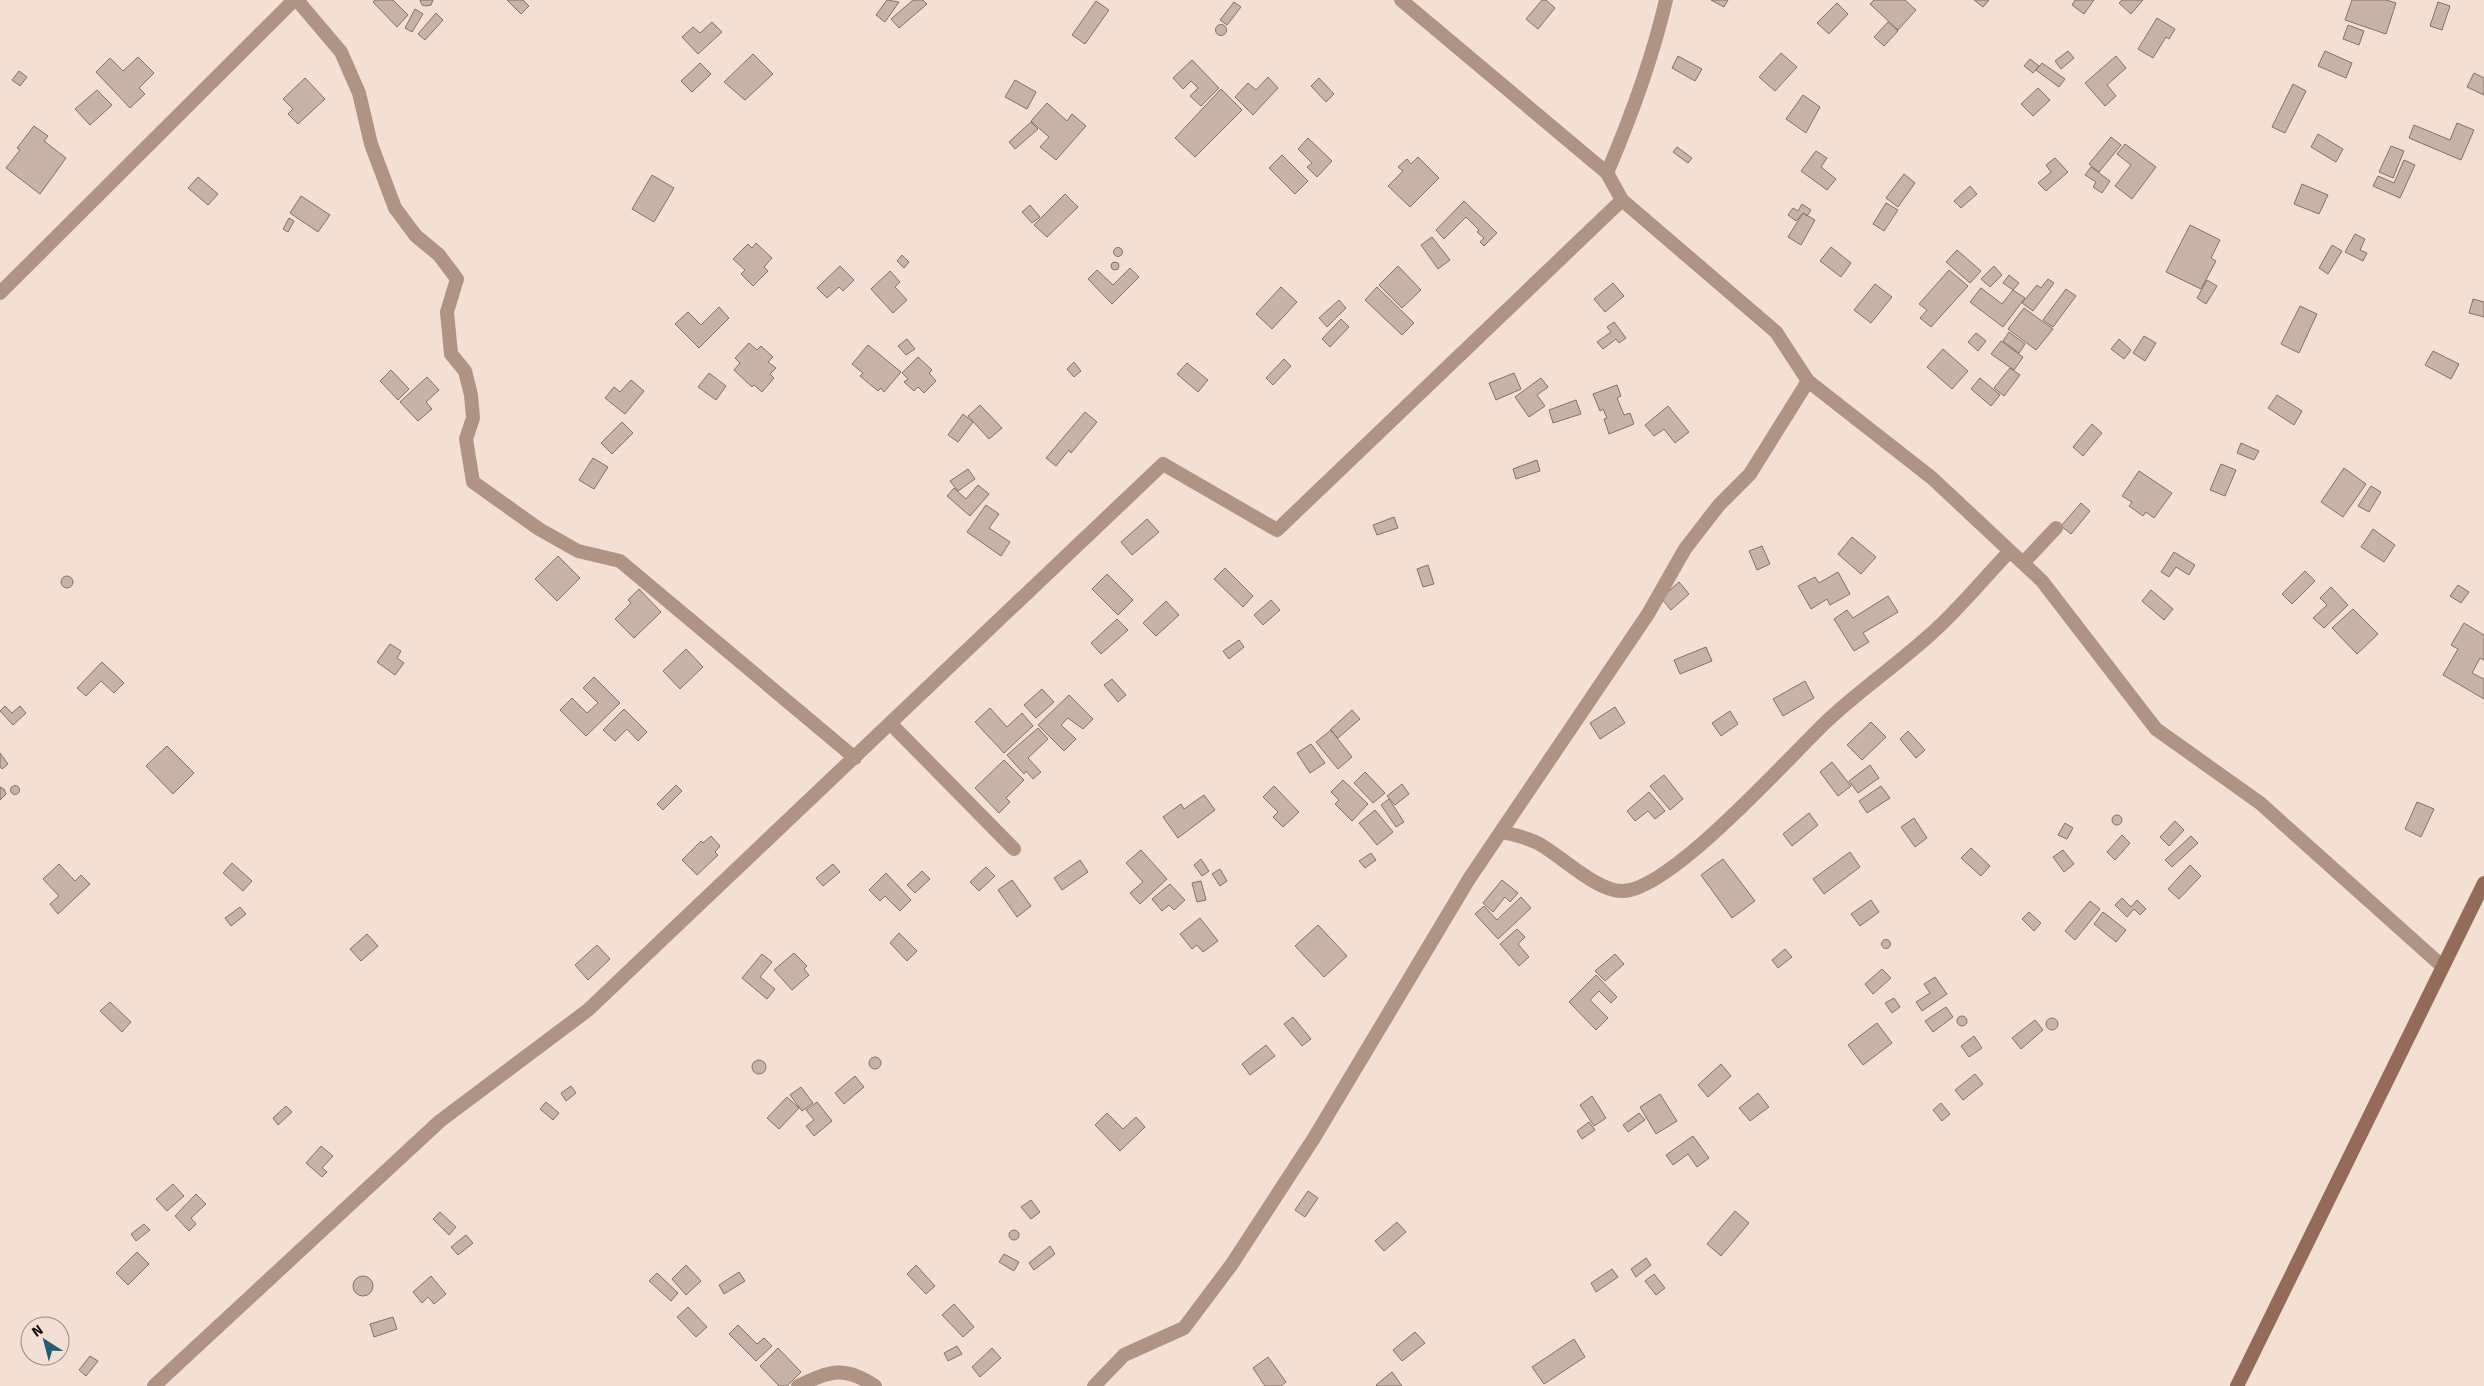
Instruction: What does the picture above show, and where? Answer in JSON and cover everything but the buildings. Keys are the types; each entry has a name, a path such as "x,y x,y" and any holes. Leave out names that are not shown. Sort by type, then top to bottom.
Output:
{"main road":[{"path":"2237,1386 2484,883"}],"street":[{"path":"0,293 296,0 340,52 359,93 371,144 396,208 416,236 439,255 456,279 448,312 451,354 465,371 471,395 473,418 466,439 473,482 539,529 578,551 620,561 855,758"},
{"path":"1402,0 1606,173 1622,200 1776,332 1808,381 1932,478 2042,581 2156,728 2260,803 2442,966"},
{"path":"1606,173 1624,131 1656,43 1666,0"},
{"path":"154,1386 440,1122 588,1010 1163,464 1276,530 1622,200"},
{"path":"1094,1386 1124,1355 1184,1328 1232,1264 1314,1138 1446,917 1648,614 1685,549 1719,505 1750,474 1808,381"},
{"path":"2023,563 2056,528"},
{"path":"1502,832 1541,845 1575,871 1602,884 1620,891 1636,890 1669,870 1704,842 1828,720 1933,632 2010,551"},
{"path":"891,724 1014,849"},
{"path":"798,1386 827,1373 856,1374 875,1386"}]}
